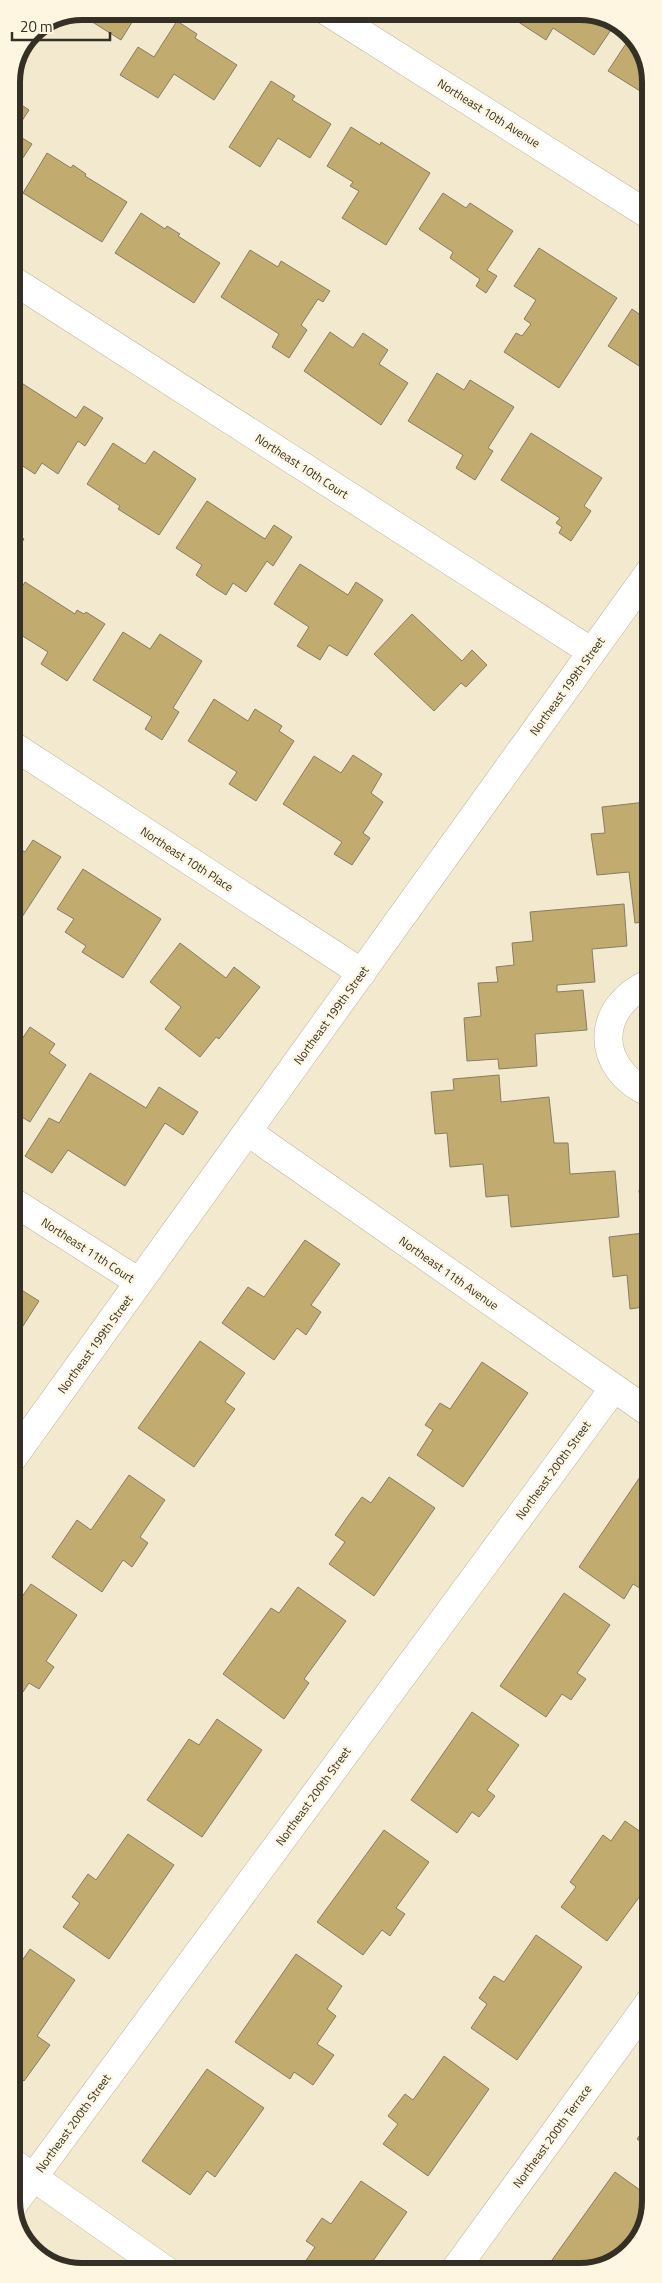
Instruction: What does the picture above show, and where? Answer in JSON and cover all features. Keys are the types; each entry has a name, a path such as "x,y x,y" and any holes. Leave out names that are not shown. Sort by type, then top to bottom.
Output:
{"street":[{"name":"Northeast 10th Avenue","path":"341,20 642,211"},
{"name":"Northeast 10th Court","path":"20,285 592,652"},
{"name":"Northeast 199th Street","path":"20,1448 642,582"},
{"name":"Northeast 10th Place","path":"20,750 362,973"},
{"path":"642,987 634,990 620,1003 611,1020 608,1039 611,1057 620,1073 634,1086 642,1090"},
{"name":"Northeast 11th Avenue","path":"248,1132 642,1407"},
{"name":"Northeast 11th Court","path":"20,1206 139,1282"},
{"name":"Northeast 200th Street","path":"23,2170 614,1388"},
{"name":"Northeast 200th Terrace","path":"460,2263 642,2012"},
{"path":"23,2170 156,2263"}],"building":[{"path":"89,20 133,20 121,40"},
{"path":"515,20 584,20 596,22 612,29 594,55 553,28 546,40"},
{"path":"177,21 197,34 195,38 237,65 214,100 174,74 158,98 120,75 138,47 154,57"},
{"path":"627,42 639,62 642,88 640,91 608,71"},
{"path":"271,81 295,96 292,100 331,124 310,158 278,138 260,167 229,147"},
{"path":"20,104 29,110 20,124"},
{"path":"351,127 380,145 381,142 430,173 386,245 342,218 359,191 350,186 353,182 327,166"},
{"path":"20,137 32,144 20,162"},
{"path":"47,153 71,168 73,165 86,174 85,176 127,202 102,242 23,193"},
{"path":"443,193 466,208 470,203 513,231 487,270 497,276 486,293 476,286 480,279 450,258 453,252 419,229"},
{"path":"141,213 165,229 167,226 180,234 178,236 220,263 194,303 115,253"},
{"path":"539,248 617,298 559,388 504,352 516,333 522,336 531,324 524,319 536,300 514,286"},
{"path":"250,250 278,267 281,261 330,291 323,302 318,299 301,325 307,330 289,358 272,347 279,334 221,297"},
{"path":"632,309 642,316 642,368 608,346"},
{"path":"330,332 353,348 363,333 388,350 379,364 408,383 381,425 304,371"},
{"path":"437,373 464,390 470,380 514,407 488,448 493,451 475,480 456,468 463,455 408,421"},
{"path":"20,382 76,418 84,406 103,418 85,446 78,441 58,474 42,463 35,474 20,464"},
{"path":"531,433 602,478 584,506 591,511 571,541 559,533 562,527 556,523 560,518 501,480"},
{"path":"113,443 145,464 154,451 196,479 159,535 118,509 120,506 87,484"},
{"path":"207,501 265,539 274,525 292,537 273,566 267,561 246,592 233,583 226,595 210,585 196,575 202,565 176,548"},
{"path":"20,537 24,539 20,546"},
{"path":"300,564 348,595 356,582 383,600 347,656 329,645 320,660 297,646 309,627 274,604"},
{"path":"25,582 75,614 77,610 84,614 86,612 105,624 67,681 41,664 48,652 21,635 23,633 20,631 20,590"},
{"path":"412,614 462,661 472,650 487,665 466,687 461,683 434,711 374,654"},
{"path":"123,632 150,649 160,634 202,661 173,708 179,712 162,740 145,729 152,717 93,680"},
{"path":"214,699 248,721 255,709 282,726 279,731 294,741 256,801 229,784 237,772 188,741"},
{"path":"353,755 382,774 371,793 383,802 363,833 370,838 352,865 334,854 342,842 283,804 314,756 341,773"},
{"path":"642,802 642,922 635,923 629,872 597,875 591,834 605,833 602,807"},
{"path":"33,840 61,857 22,917 20,916 20,849 25,852"},
{"path":"83,869 161,919 123,978 82,952 86,946 65,932 74,919 57,909"},
{"path":"624,904 627,946 592,949 595,982 557,985 557,992 583,990 587,1030 535,1034 537,1066 499,1069 498,1059 467,1061 464,1018 481,1016 478,983 498,982 496,967 514,965 512,943 533,941 530,912"},
{"path":"180,943 226,978 234,967 260,987 219,1039 216,1037 200,1057 165,1029 181,1007 150,982"},
{"path":"30,1027 55,1044 49,1053 66,1065 30,1122 20,1116 20,1042"},
{"path":"90,1073 146,1108 159,1087 198,1112 183,1135 165,1123 125,1186 68,1150 52,1173 25,1156 49,1118 59,1123"},
{"path":"499,1075 501,1102 549,1097 554,1143 568,1143 570,1174 615,1171 619,1217 511,1227 508,1195 486,1197 483,1164 450,1167 447,1133 435,1134 431,1092 454,1090 453,1079"},
{"path":"639,1190 642,1190 642,1216"},
{"path":"642,1233 642,1307 630,1309 627,1275 613,1277 609,1237"},
{"path":"305,1240 340,1264 311,1305 321,1312 306,1335 297,1328 274,1360 222,1323 248,1287 264,1297"},
{"path":"20,1289 39,1301 20,1331"},
{"path":"200,1341 245,1373 225,1402 235,1409 194,1467 138,1428"},
{"path":"482,1362 528,1393 463,1487 417,1455 433,1430 425,1425 440,1403 450,1409"},
{"path":"642,1474 642,1589 633,1584 624,1599 579,1567"},
{"path":"129,1475 165,1500 140,1537 148,1543 132,1567 123,1560 102,1592 52,1557 77,1520 91,1530"},
{"path":"389,1477 435,1508 374,1596 329,1564 345,1542 335,1535 348,1516 362,1497 371,1503"},
{"path":"31,1584 77,1615 46,1661 54,1667 39,1689 29,1683 20,1696 20,1600"},
{"path":"298,1587 346,1621 304,1679 309,1683 284,1719 223,1674 271,1608 279,1613"},
{"path":"564,1593 610,1625 577,1673 586,1679 571,1700 562,1694 546,1717 500,1686"},
{"path":"472,1712 519,1745 487,1790 495,1796 479,1817 472,1812 457,1833 411,1800"},
{"path":"217,1719 262,1750 202,1837 147,1800 189,1739 199,1745"},
{"path":"625,1821 642,1833 642,1893 607,1941 561,1907 576,1887 570,1882 603,1835 611,1841"},
{"path":"384,1830 429,1862 396,1908 405,1914 390,1936 382,1930 363,1955 317,1922"},
{"path":"128,1834 174,1865 109,1959 63,1927 80,1903 72,1897 88,1874 96,1880"},
{"path":"536,1935 582,1967 517,2060 471,2028 487,2004 479,1998 494,1976 504,1982"},
{"path":"30,1949 75,1980 37,2036 50,2045 24,2081 20,2078 20,1964"},
{"path":"296,1954 342,1986 327,2009 336,2016 317,2044 334,2055 313,2085 294,2072 290,2079 235,2042"},
{"path":"444,2056 489,2089 428,2176 383,2144 398,2124 388,2116 405,2094 413,2100"},
{"path":"207,2069 264,2108 215,2177 207,2171 190,2195 142,2161"},
{"path":"642,2132 642,2143 637,2139"},
{"path":"615,2172 642,2192 641,2213 637,2225 634,2232 621,2248 611,2255 592,2262 556,2263 552,2260"},
{"path":"361,2181 407,2212 372,2263 304,2263 315,2247 306,2241 322,2218 331,2224"}]}
